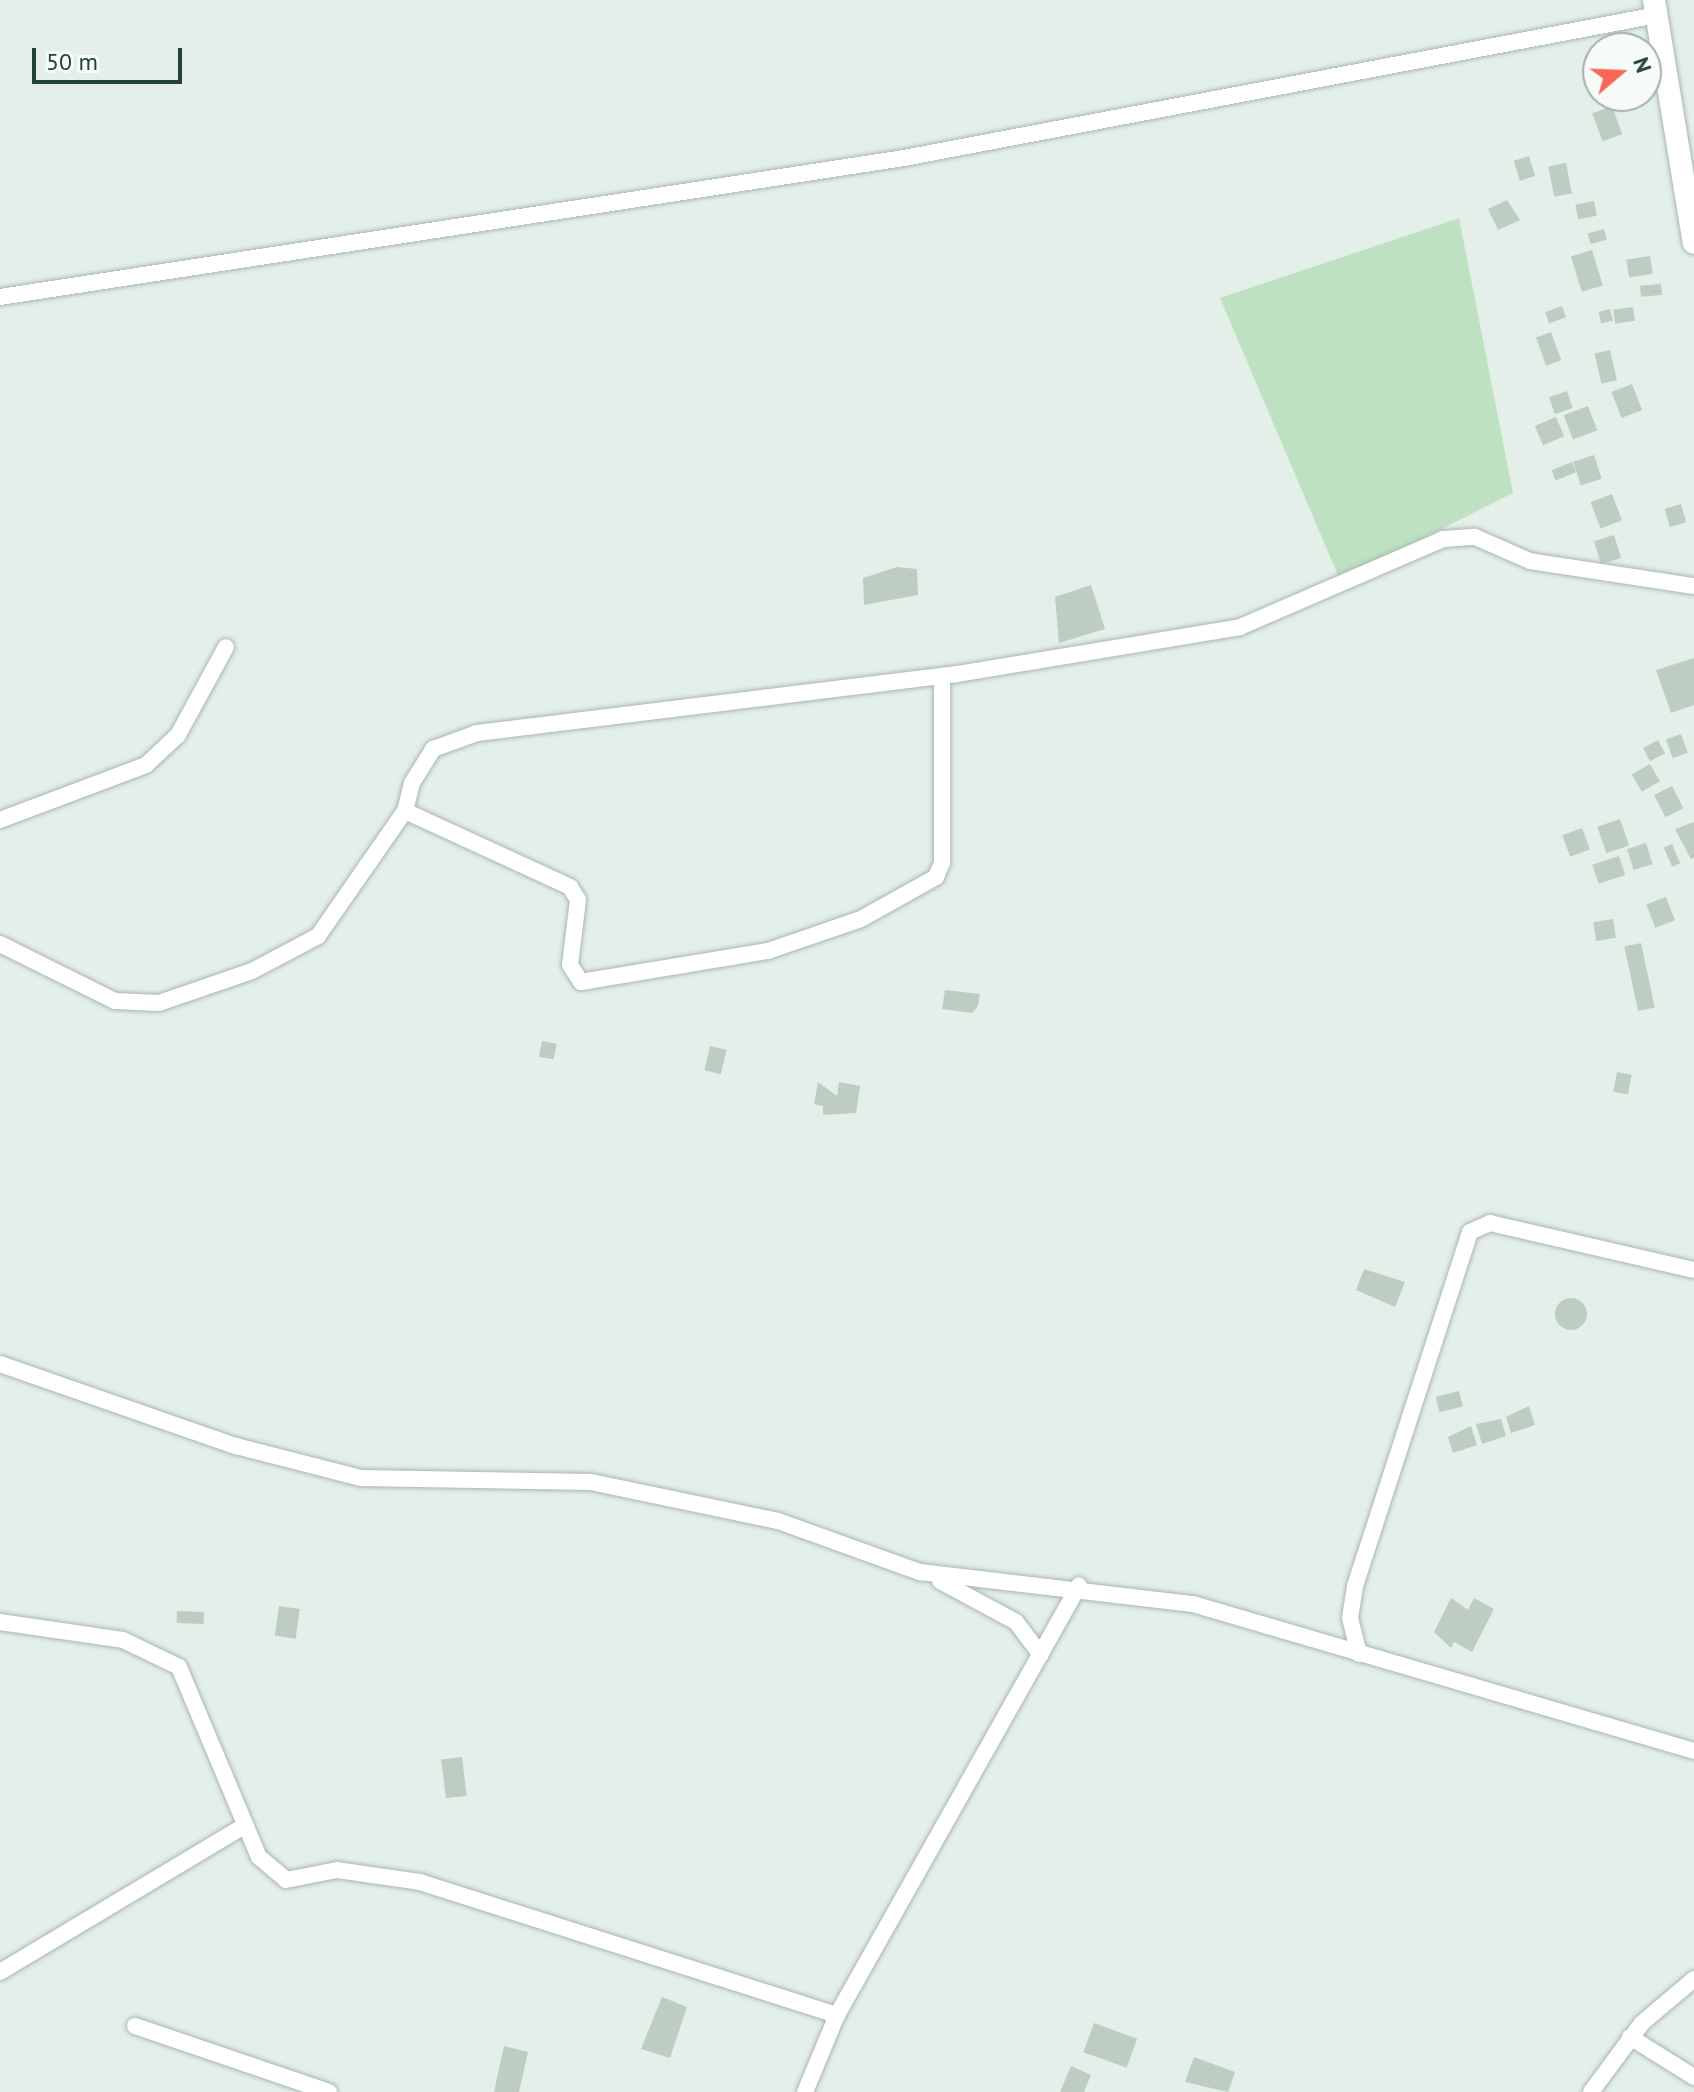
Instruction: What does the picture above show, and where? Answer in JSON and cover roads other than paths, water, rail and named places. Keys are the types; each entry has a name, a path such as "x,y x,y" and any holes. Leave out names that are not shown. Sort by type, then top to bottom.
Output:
{"street":[{"path":"0,297 935,153 1656,8 1694,243"},
{"path":"0,944 115,1001 159,1003 252,971 318,936 405,811 433,749 477,733 942,676 1240,627 1443,539 1475,537 1530,561 1694,586"},
{"path":"0,820 146,765 178,735 226,647"},
{"path":"405,811 570,887 578,900 570,965 581,982 768,951 861,919 936,877 942,863 942,676"},
{"path":"1359,1654 1350,1618 1355,1586 1470,1232 1490,1223 1694,1270"},
{"path":"0,1364 299,1464 361,1478 591,1482 654,1492 778,1521 920,1572 1016,1622 1041,1655"},
{"path":"920,1572 1079,1586 1193,1604 1694,1751"},
{"path":"805,2092 837,2015 1079,1586"},
{"path":"0,1622 123,1640 163,1654 189,1686 244,1826 272,1873 286,1880 337,1870 420,1882 837,2015"},
{"path":"0,1972 244,1826"},
{"path":"1591,2092 1630,2037 1694,1979"},
{"path":"135,2026 329,2092"},
{"path":"1630,2037 1694,2077"}]}
